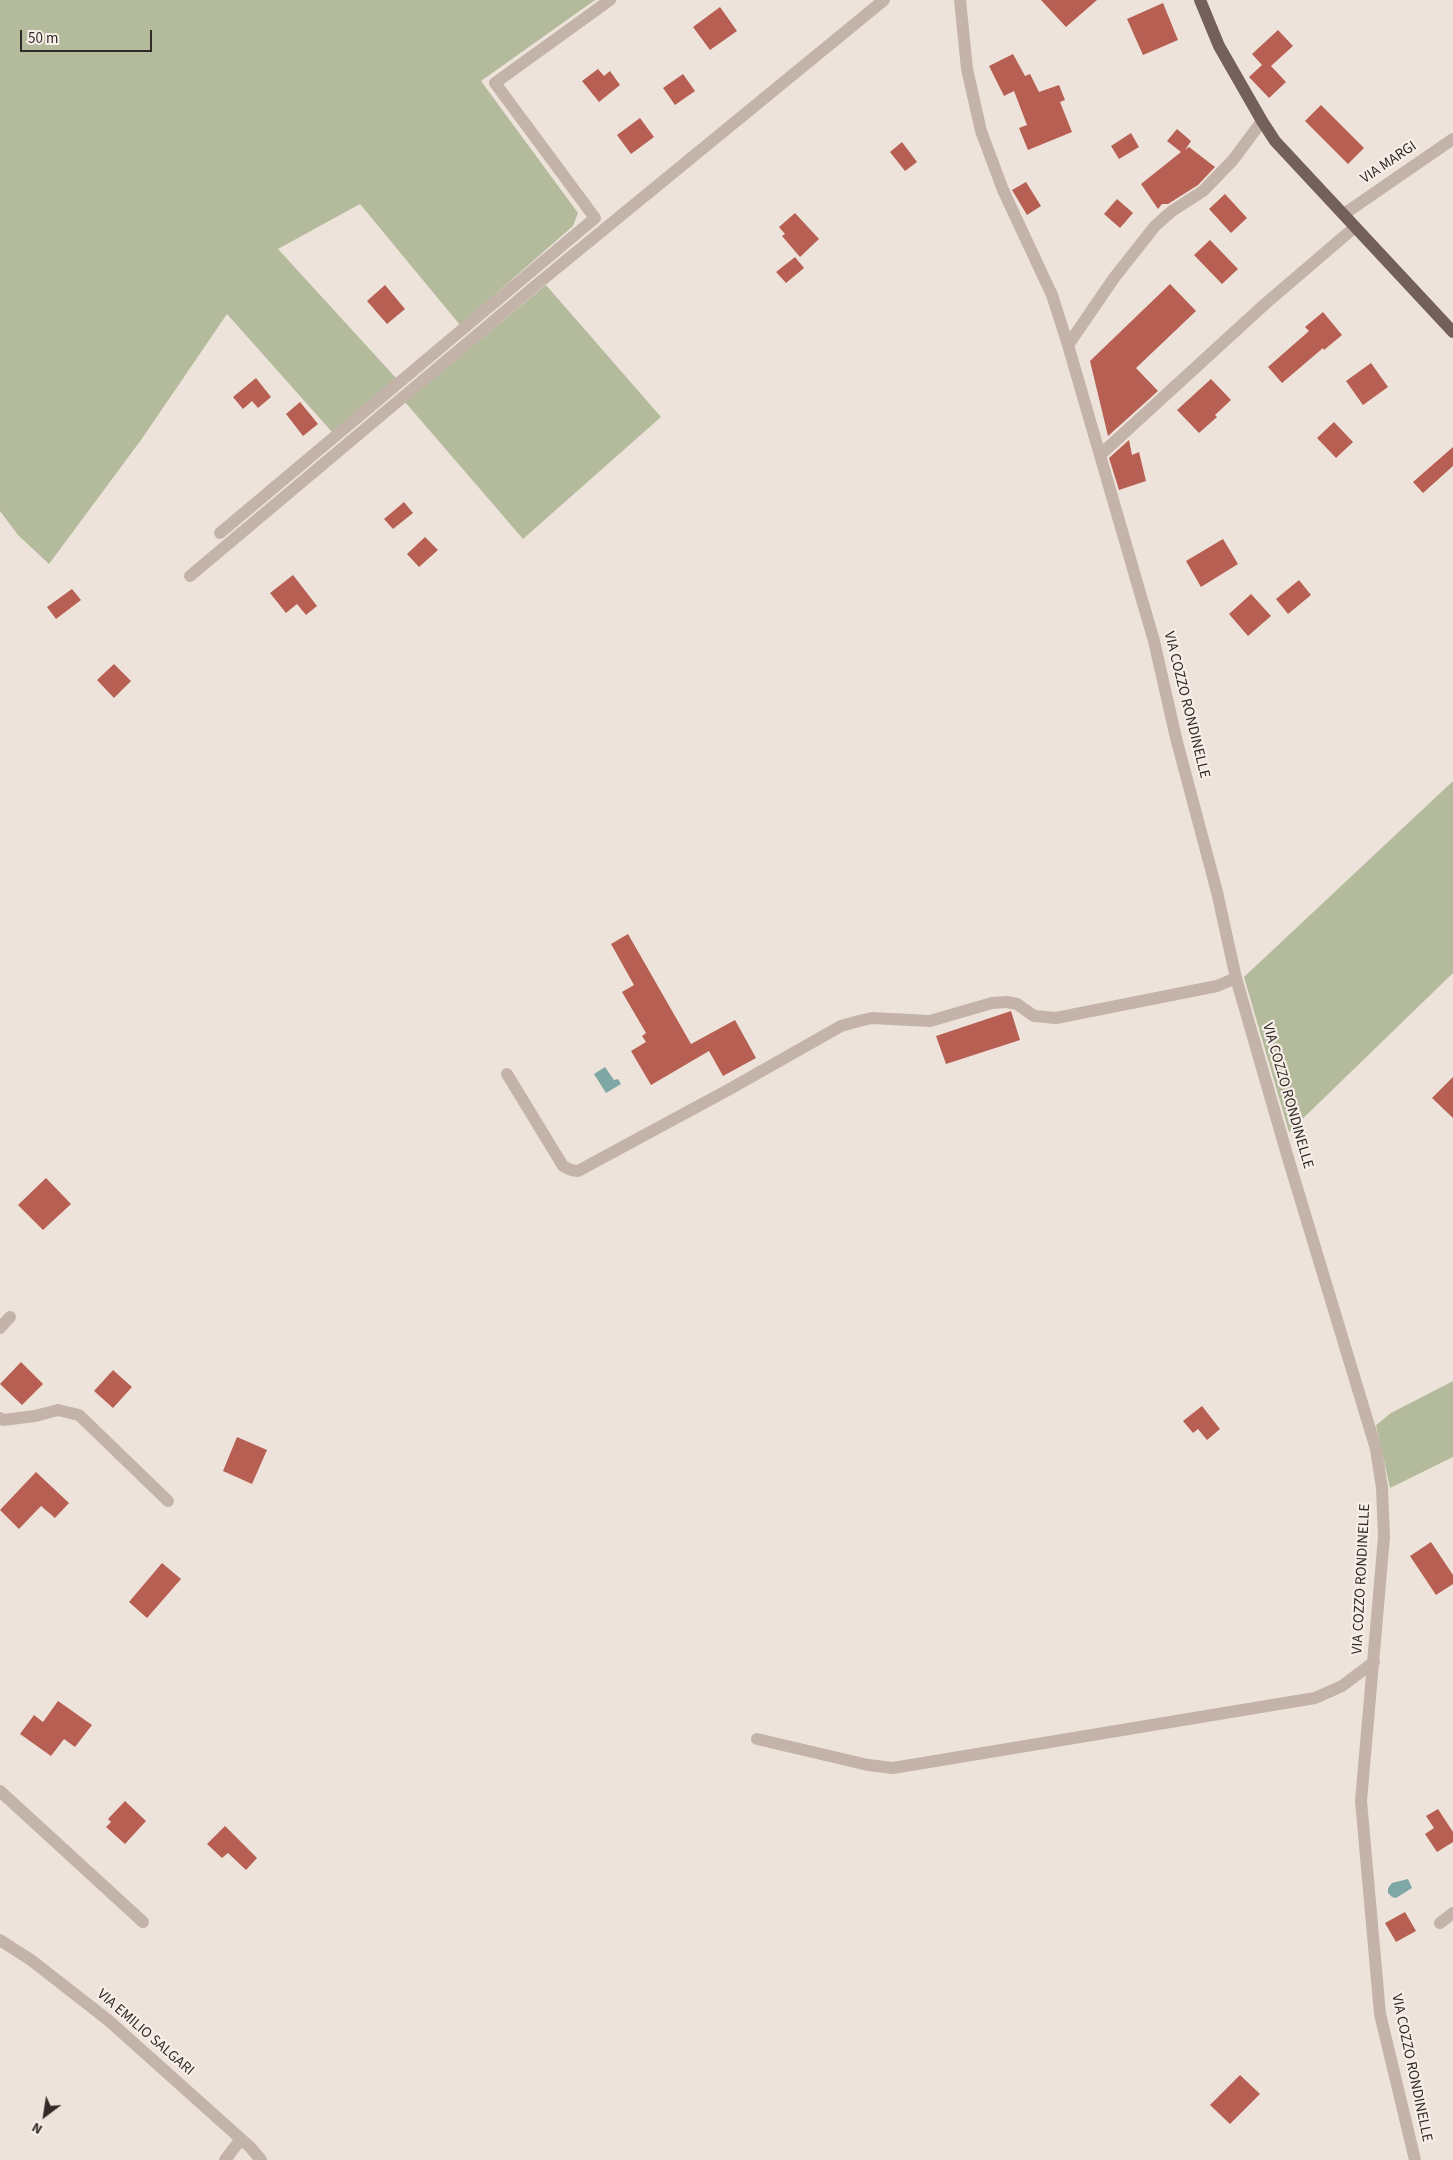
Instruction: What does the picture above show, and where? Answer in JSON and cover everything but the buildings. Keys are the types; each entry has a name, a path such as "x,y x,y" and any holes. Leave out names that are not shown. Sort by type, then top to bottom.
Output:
{"main road":[{"path":"1200,0 1219,46 1275,141 1453,332"}],"street":[{"path":"220,533 595,218 495,83 610,0"},
{"path":"190,576 541,281 884,0"},
{"name":"VIA COZZO RONDINELLE","path":"960,0 967,69 981,131 1003,190 1052,294 1068,345 1154,641 1176,738 1217,892 1236,978 1376,1449 1384,1516 1374,1662 1361,1801 1363,1839 1380,2014 1415,2160"},
{"path":"1068,345 1114,278 1155,226 1172,211 1203,191 1233,160 1262,121"},
{"name":"VIA MARGI","path":"1344,214 1453,139"},
{"path":"1100,455 1265,304 1355,227"},
{"path":"507,1074 564,1166 578,1171 841,1026 872,1018 930,1021 992,1002 1017,1004 1034,1016 1056,1018 1218,986 1236,978"},
{"path":"0,1328 10,1317"},
{"path":"0,1418 3,1420 35,1416 58,1410 79,1416 168,1500"},
{"path":"757,1739 868,1765 893,1768 1316,1698 1342,1686 1374,1662"},
{"path":"0,1791 143,1922"},
{"path":"1440,1923 1453,1913"},
{"name":"VIA EMILIO SALGARI","path":"0,1940 80,1997 241,2139 260,2160"},
{"path":"225,2160 241,2139"}],"green space":[{"path":"0,0 595,0 481,81 578,213 573,226 460,325 360,204 278,249 396,378 332,432 227,314 141,440 49,564 18,535 0,511"},
{"path":"546,285 661,417 523,539 405,402"},
{"path":"1453,781 1453,973 1289,1132 1244,977"},
{"path":"1453,1381 1453,1457 1390,1488 1376,1425 1391,1413"}],"water":[{"path":"605,1067 614,1080 618,1079 621,1084 606,1093 594,1074"},
{"path":"1408,1879 1412,1888 1396,1898 1388,1893 1388,1888 1392,1883"}]}
